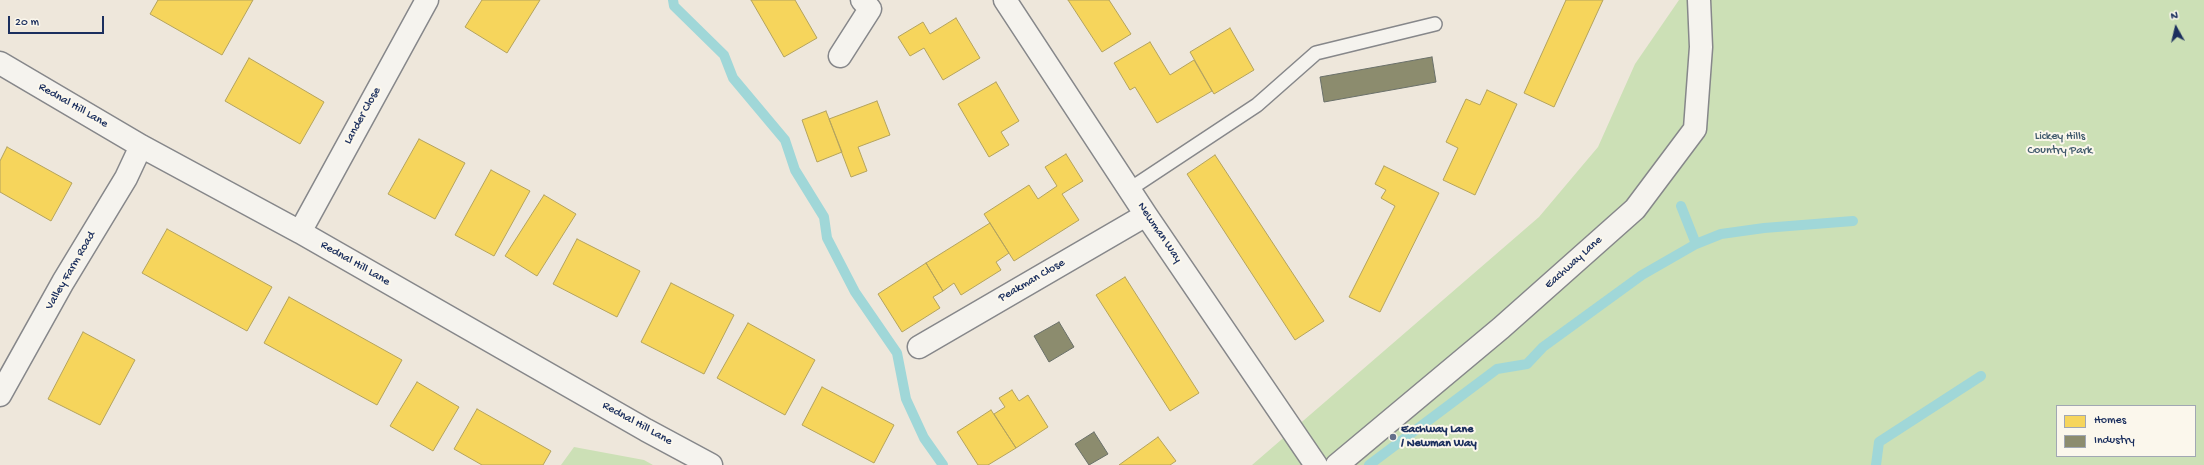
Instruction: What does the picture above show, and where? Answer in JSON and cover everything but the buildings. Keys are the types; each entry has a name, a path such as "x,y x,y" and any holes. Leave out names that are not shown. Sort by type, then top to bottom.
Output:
{"street":[{"name":"Lander Close","path":"300,232 427,0"},
{"name":"Newman Way","path":"1005,0 1146,215 1316,465"},
{"name":"Eachway Lane","path":"1337,465 1501,328 1635,208 1695,129 1701,47 1699,0"},
{"path":"840,56 872,3"},
{"name":"Rednal Hill Lane","path":"0,63 141,146 300,232 646,430 711,465"},
{"name":"Valley Farm Road","path":"0,396 63,282 126,178 141,146"},
{"name":"Peakman Close","path":"919,347 1146,215"}],"lane":[{"path":"1130,189 1256,105 1316,53 1435,24"}],"green space":[{"name":"Lickey Hills Country Park","path":"1679,0 2204,0 2204,465 1252,465 1539,217 1598,147 1635,64"},
{"path":"574,447 644,460 653,465 561,465"}],"waterway":[{"path":"673,0 674,6 724,55 733,78 785,140 795,170 824,217 827,238 855,292 897,353 906,399 924,438 943,465"},
{"path":"1681,206 1696,244"},
{"path":"1369,465 1497,369 1527,364 1543,347 1642,275 1696,244 1721,234 1764,228 1853,221"},
{"path":"1876,465 1879,442 1981,376"}],"place":[{"name":"Eachway Lane / Newman Way","path":"1393,437"}]}
